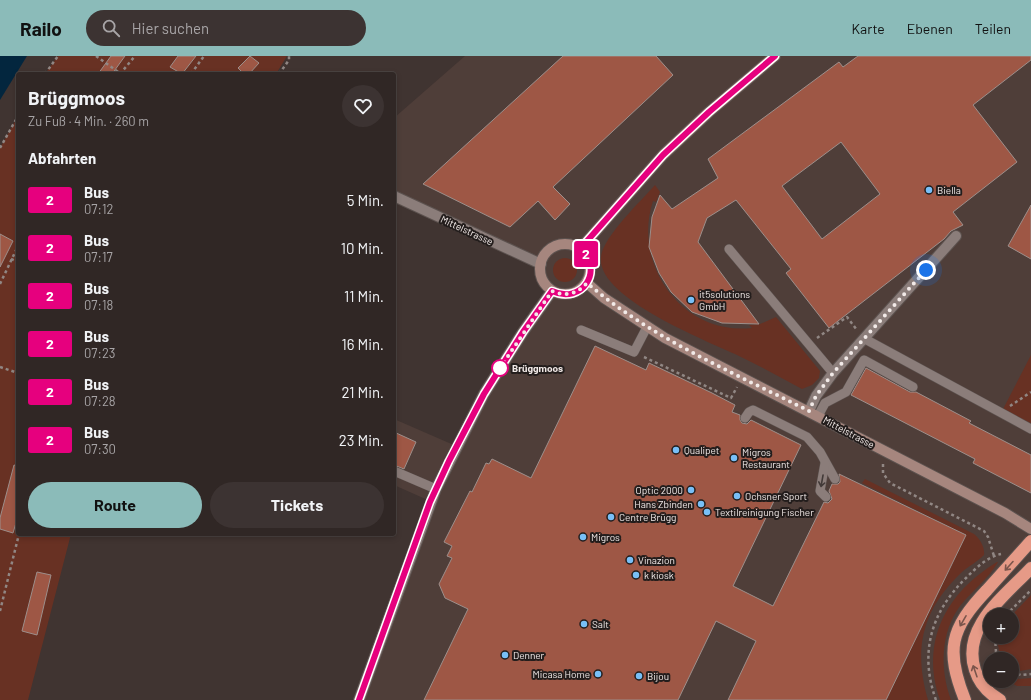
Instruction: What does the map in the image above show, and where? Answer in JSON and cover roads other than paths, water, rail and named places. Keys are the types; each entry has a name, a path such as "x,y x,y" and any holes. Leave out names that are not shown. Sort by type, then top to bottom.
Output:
{"highway":[{"path":"964,700 954,665 952,649 955,636 963,619 1031,541"},
{"path":"1000,700 984,687 977,677 972,663 972,646 983,619 1031,568"}],"main road":[{"path":"580,249 663,155 709,112 775,56"},
{"path":"573,245 580,249 585,253 590,264 591,271 587,283 583,288 571,294 565,295 552,291 545,285 541,278 541,264 544,256 549,250 556,246 573,245"},
{"name":"Mittelstrasse","path":"587,283 604,298 647,327 1005,513 1031,529"}],"street":[{"name":"Mittelstrasse","path":"396,197 541,264"},
{"path":"809,411 816,396 833,373 956,236"},
{"path":"359,700 436,489 484,394 523,332 552,291"}],"lane":[{"path":"729,249 833,373"},
{"path":"581,330 634,352 647,327"},
{"path":"865,339 1031,429"},
{"path":"818,416 825,404 846,392 864,360 913,387"},
{"path":"745,418 749,412 753,410 804,435 811,440 835,479"},
{"path":"825,463 820,490 826,497"},
{"path":"396,472 436,489"}],"water":[{"path":"0,56 27,56 16,72 0,100"}],"place":[{"name":"Biella","path":"929,190"},
{"name":"it5solutions GmbH","path":"691,300"},
{"name":"Brüggmoos","path":"500,368"},
{"name":"Qualipet","path":"676,450"},
{"name":"Migros Restaurant","path":"734,458"},
{"name":"Optic 2000","path":"691,490"},
{"name":"Ochsner Sport","path":"737,496"},
{"name":"Hans Zbinden","path":"701,504"},
{"name":"Textilreinigung Fischer","path":"707,512"},
{"name":"Centre Brügg","path":"611,517"},
{"name":"Migros","path":"583,537"},
{"name":"Vinazion","path":"630,560"},
{"name":"k kiosk","path":"636,575"},
{"name":"Salt","path":"584,624"},
{"name":"Denner","path":"505,655"},
{"name":"Micasa Home","path":"598,674"},
{"name":"Bijou","path":"639,676"}]}
